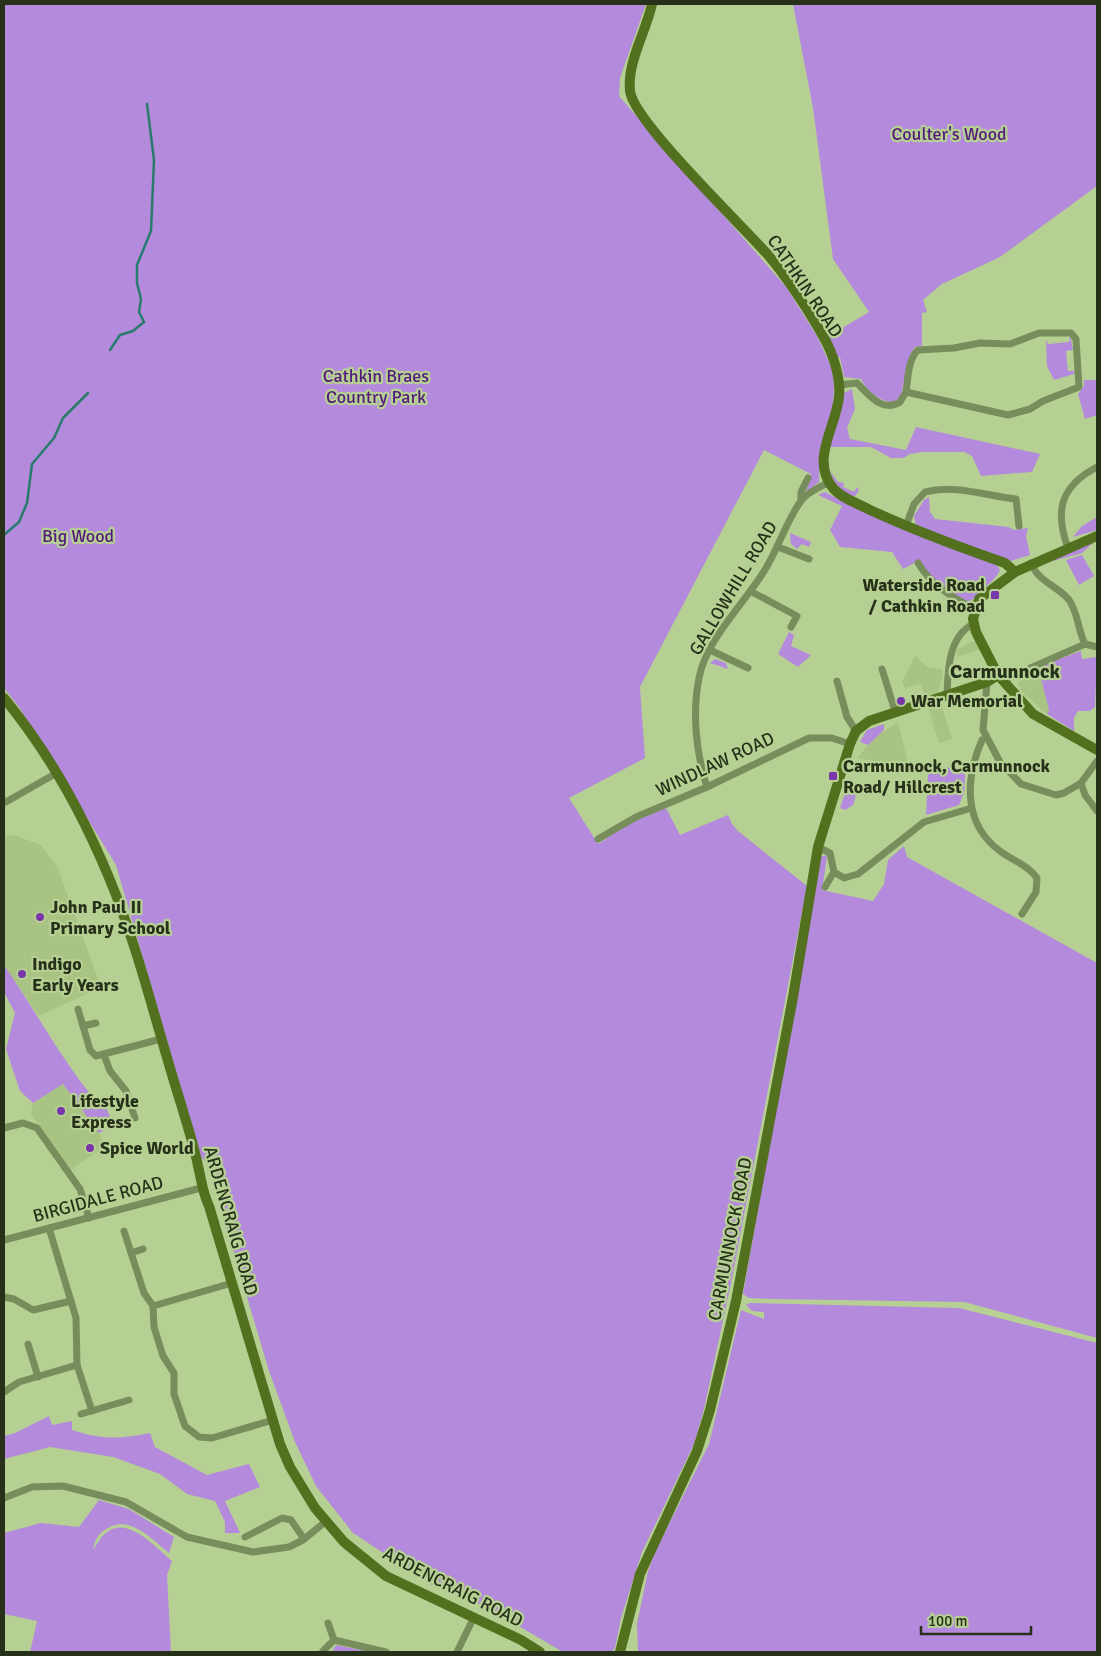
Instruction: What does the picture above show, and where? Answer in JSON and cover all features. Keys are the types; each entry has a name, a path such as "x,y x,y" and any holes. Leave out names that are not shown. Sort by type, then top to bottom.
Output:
{"street":[{"name":"CATHKIN ROAD","path":"652,4 631,71 630,92 638,112 769,256 824,337 831,353 839,385 838,404 824,450 825,472 829,482"},
{"path":"839,385 857,384 875,402 884,405 900,402 906,392 914,354 918,350 954,348 980,343 1016,343 1039,333 1071,332 1076,339 1078,387 1017,414 1000,414 906,392"},
{"path":"1068,548 1060,522 1064,500 1072,484 1097,467"},
{"name":"GALLOWHILL ROAD","path":"707,787 700,766 696,739 699,678 710,650 752,592 778,547 801,500 801,492 808,478"},
{"path":"801,500 829,482 838,492 856,503 906,526 1005,563 1015,572"},
{"path":"906,526 914,504 926,492 940,490 967,490 1016,499 1019,526"},
{"path":"1097,536 1031,563 988,591 980,599 975,609 973,624 1001,677 1034,714 1097,750"},
{"path":"778,547 809,559"},
{"path":"918,563 923,572 942,590 975,609"},
{"path":"1031,563 1036,574 1068,598 1085,644"},
{"path":"752,592 798,616 791,627"},
{"path":"946,695 949,660 953,649 960,635 973,624"},
{"path":"837,681 847,717 856,731 869,721 895,711 987,682 1085,644 1097,647"},
{"path":"710,650 748,668"},
{"path":"882,669 895,711"},
{"path":"987,682 983,730 1000,762 1021,784 1056,795 1081,783 1097,761"},
{"name":"ARDENCRAIG ROAD","path":"4,698 20,718 56,774 89,834 116,895 161,1039 198,1167 201,1188 209,1206 273,1420 290,1467 304,1493 325,1522 344,1542 386,1576 521,1640 540,1652"},
{"name":"CARMUNNOCK ROAD","path":"620,1652 640,1574 697,1451 712,1400 736,1301 793,997 818,847 850,744 856,731"},
{"name":"WINDLAW ROAD","path":"598,839 636,817 707,787 809,738 832,738 850,744"},
{"path":"982,740 969,780 972,808 981,831 989,842 1011,858 1028,867 1037,878 1036,892 1026,911"},
{"path":"4,803 56,774"},
{"path":"1081,783 1085,795 1097,811"},
{"path":"834,872 844,878 858,874 924,822 972,808"},
{"path":"818,847 830,853 834,872 825,887"},
{"path":"78,1009 92,1053 96,1056 161,1039"},
{"path":"83,1026 96,1023"},
{"path":"104,1055 110,1071 126,1091 135,1118"},
{"path":"115,1104 129,1100"},
{"path":"4,1128 23,1123 37,1128 80,1189 89,1218"},
{"name":"BIRGIDALE ROAD","path":"4,1240 201,1188"},
{"path":"49,1228 77,1324 77,1365 92,1411"},
{"path":"124,1231 144,1293 153,1306 154,1327 162,1356 174,1373 174,1394 185,1426 199,1437 212,1438 273,1420"},
{"path":"131,1253 143,1249"},
{"path":"153,1306 232,1283"},
{"path":"4,1297 14,1299 33,1310 71,1301"},
{"path":"28,1344 38,1377"},
{"path":"4,1392 15,1384 77,1365"},
{"path":"81,1414 129,1400"},
{"path":"4,1498 32,1487 64,1486 126,1502 188,1536 253,1552 289,1547 304,1539 325,1522"},
{"path":"245,1537 282,1518 290,1520 304,1539"},
{"path":"457,1652 474,1617"},
{"path":"328,1623 334,1640"},
{"name":"CARMUNNOCK ROAD","path":"628,1624 628,1652"},
{"path":"323,1651 334,1640"},
{"path":"334,1640 386,1652"}],"shaded area":[{"path":"976,640 982,649 957,657 957,649"},
{"path":"915,656 927,667 942,669 943,675 938,693 925,697 921,684 905,688 902,682"},
{"path":"1039,671 1049,710 1047,714 1022,692 1018,684 1021,680"},
{"path":"941,703 952,739 939,743 928,707"},
{"path":"898,722 909,767 857,758 875,737"},
{"name":"John Paul II Primary School","path":"14,835 41,845 58,868 101,987 39,1016 4,965 4,837"},
{"path":"63,1084 99,1133 105,1146 71,1170 31,1114 33,1103"}],"green space":[{"name":"Cathkin Braes Country Park","path":"4,4 646,4 620,78 619,96 786,287 817,336 832,369 834,385 833,408 820,448 819,482 806,492 811,474 764,450 640,687 645,758 569,798 598,844 630,823 666,808 680,835 728,815 738,831 807,886 731,1283 704,1409 694,1444 642,1552 621,1618 615,1648 611,1652 563,1652 486,1607 432,1585 353,1533 316,1486 295,1442 269,1371 222,1213 214,1169 201,1157 116,865 19,707 4,688"},
{"name":"Coulter's Wood","path":"793,4 1097,4 1097,186 1000,257 942,284 923,300 927,312 922,313 922,346 915,347 911,353 901,395 897,400 891,402 885,401 873,394 863,384 861,379 844,377 840,357 837,358 829,336 869,312 833,259 813,108"},
{"path":"1070,335 1073,350 1066,351 1068,371 1074,371 1074,374 1054,380 1047,366 1046,339 1048,344 1069,342"},
{"path":"1084,380 1097,380 1097,415 1085,419 1078,394 1084,386"},
{"path":"852,389 855,409 847,428 850,439 906,450 916,427 1040,454 1032,472 981,476 972,456 964,452 923,452 910,454 903,458 891,458 871,447 829,447 844,393"},
{"path":"830,471 838,482 844,483 843,487 854,492 857,487 859,490 855,496 851,496 841,489"},
{"path":"825,492 846,503 996,564 1000,570 994,579 969,603 941,585 918,561 903,569 892,552 840,547 830,530 842,506 818,495"},
{"path":"929,497 930,512 935,519 1009,527 1013,530 1028,528 1026,536 1030,555 1011,561 916,526 914,516 924,500"},
{"path":"1097,517 1097,530 1073,537 1082,526"},
{"path":"790,533 811,542 809,547 802,544 797,549 791,544"},
{"path":"1095,541 1082,553 1052,560"},
{"path":"1082,555 1094,576 1079,585 1066,560"},
{"path":"789,632 794,635 791,646 811,655 798,667 778,654"},
{"path":"1081,651 1082,659 1097,657 1095,707 1090,711 1078,711 1074,718 1074,731 1047,714 1049,710 1039,671 1046,664"},
{"path":"715,659 726,663 728,669 710,663"},
{"path":"884,724 884,730 868,745 860,742 867,730"},
{"path":"966,762 964,793 959,805 926,815 928,774"},
{"path":"849,782 856,792 853,805 845,810 840,808"},
{"path":"904,846 907,857 1097,963 1097,1338 964,1302 771,1299 749,1298 743,1294 821,857 826,855 827,857 822,890 873,901 884,884 888,860"},
{"path":"4,965 83,1085 96,1101 104,1102 113,1125 99,1133 63,1084 33,1103 20,1091 6,1049 15,1013 4,992"},
{"path":"750,1303 959,1308 1097,1343 1097,1652 638,1652 637,1624 648,1571 657,1548 709,1444 741,1310 764,1319 764,1312 752,1311 746,1305"},
{"path":"49,1416 52,1425 72,1421 72,1430 93,1436 120,1437 150,1433 155,1447 207,1475 249,1464 260,1487 225,1501 240,1533 225,1533 225,1522 215,1501 187,1494 160,1474 113,1457 50,1447 4,1459 4,1436 15,1433"},
{"path":"99,1500 129,1509 174,1537 169,1553 140,1530 125,1524 116,1525 99,1535 93,1550 107,1532 115,1528 124,1528 142,1536 172,1561 167,1575 171,1652 30,1652 37,1621 4,1614 4,1533 41,1523 79,1527"},
{"path":"336,1645 371,1652 332,1652"}],"waterway":[{"path":"110,350 120,335 133,331 144,322 139,312 141,299 137,283 137,265 151,231 154,160 147,104"},
{"path":"4,535 19,522 27,503 32,464 54,438 63,418 88,393"}],"place":[{"name":"Waterside Road / Cathkin Road","path":"995,595"},
{"name":"War Memorial","path":"901,701"},
{"name":"Carmunnock, Carmunnock Road/ Hillcrest","path":"833,776"},
{"name":"John Paul II Primary School","path":"40,917"},
{"name":"Indigo Early Years","path":"22,974"},
{"name":"Lifestyle Express","path":"61,1111"},
{"name":"Spice World","path":"90,1148"}],"district":[{"name":"Carmunnock","path":"1005,671"}],"park label":[{"name":"Big Wood","path":"78,536"}]}
